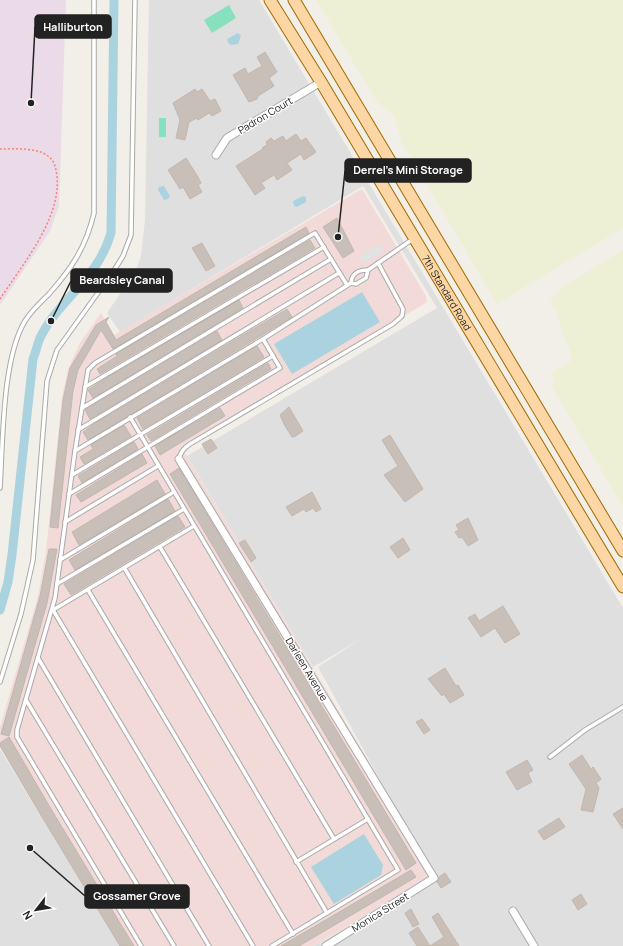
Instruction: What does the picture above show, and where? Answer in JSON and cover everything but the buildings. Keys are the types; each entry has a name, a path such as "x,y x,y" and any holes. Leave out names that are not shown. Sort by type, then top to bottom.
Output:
{"main road":[{"name":"7th Standard Road","path":"270,0 321,82 623,586"},
{"name":"7th Standard Road","path":"294,0 623,551"}],"street":[{"name":"Padron Court","path":"216,155 227,138 321,82"},
{"name":"Darleen Avenue","path":"179,459 434,878"},
{"name":"Monica Street","path":"326,946 434,878"},
{"path":"513,911 534,946"}],"lane":[{"path":"0,488 7,391 14,346 26,320 65,276 80,253 90,231 94,213 94,0"},
{"path":"0,682 21,614 33,560 47,382 57,350 113,272 123,256 131,235 135,0"},
{"path":"141,946 18,737 17,730 53,610 78,430 88,370 95,363 315,233 347,285"},
{"path":"351,283 351,277 354,274 361,270 368,270 414,238"},
{"path":"86,387 324,247"},
{"path":"82,408 331,259"},
{"path":"179,459 184,447 386,328 402,316 403,310 378,263"},
{"path":"75,451 263,339 347,285 351,283 356,284 366,278 368,270"},
{"path":"78,430 339,273"},
{"path":"69,494 280,368 263,339"},
{"path":"72,475 273,356"},
{"path":"130,417 398,870 272,946"},
{"path":"65,522 158,466"},
{"path":"60,560 174,492"},
{"path":"57,584 184,509"},
{"path":"53,610 194,526"},
{"path":"160,547 334,839"},
{"path":"125,568 327,913"},
{"path":"88,590 293,934"},
{"path":"53,610 253,946"},
{"path":"38,658 209,946"},
{"path":"26,700 174,946"},
{"path":"550,757 585,730 623,707"},
{"path":"296,862 368,819"}],"path":[{"path":"0,149 28,150 47,155 53,161 57,170 58,188 51,214 44,230 0,299"}],"shaded area":[{"path":"0,0 66,0 59,206 50,231 0,305"},
{"path":"149,0 259,0 623,608 623,946 314,946 434,878 318,667 361,639 313,667 187,456 437,308 363,186 120,332 107,313 136,270 141,256 145,220"},
{"path":"362,189 426,296 427,302 183,450 436,874 314,946 121,946 0,744 0,727 38,596 46,551 62,397 68,369 80,343 101,313 114,335"},
{"path":"380,244 384,251 364,263 359,256"},
{"path":"0,749 120,946 0,946"}],"green space":[{"path":"316,0 623,0 623,228 497,304 402,143 395,119 392,114 377,102"},
{"path":"229,5 236,18 212,33 204,20"},
{"path":"159,118 166,118 166,137 159,137"},
{"path":"623,250 623,507 551,385 555,380 551,373 570,362 571,353 561,330 556,310 550,302 562,287"}],"water":[{"path":"238,33 241,36 238,44 231,45 228,43 227,39"},
{"path":"164,186 170,196 168,199 164,200 158,190 159,187"},
{"path":"303,196 306,197 306,202 297,207 294,206 293,201"},
{"path":"362,292 380,322 292,374 274,344"},
{"path":"364,834 383,865 381,875 334,904 311,867"}],"waterway":[{"path":"0,610 8,582 12,555 33,359 40,338 48,324 88,276 105,249 111,233 114,0"}],"place":[{"name":"Halliburton","path":"31,103"},
{"name":"Derrel's Mini Storage","path":"338,237"},
{"name":"Beardsley Canal","path":"51,321"},
{"name":"Gossamer Grove","path":"30,848"}]}
